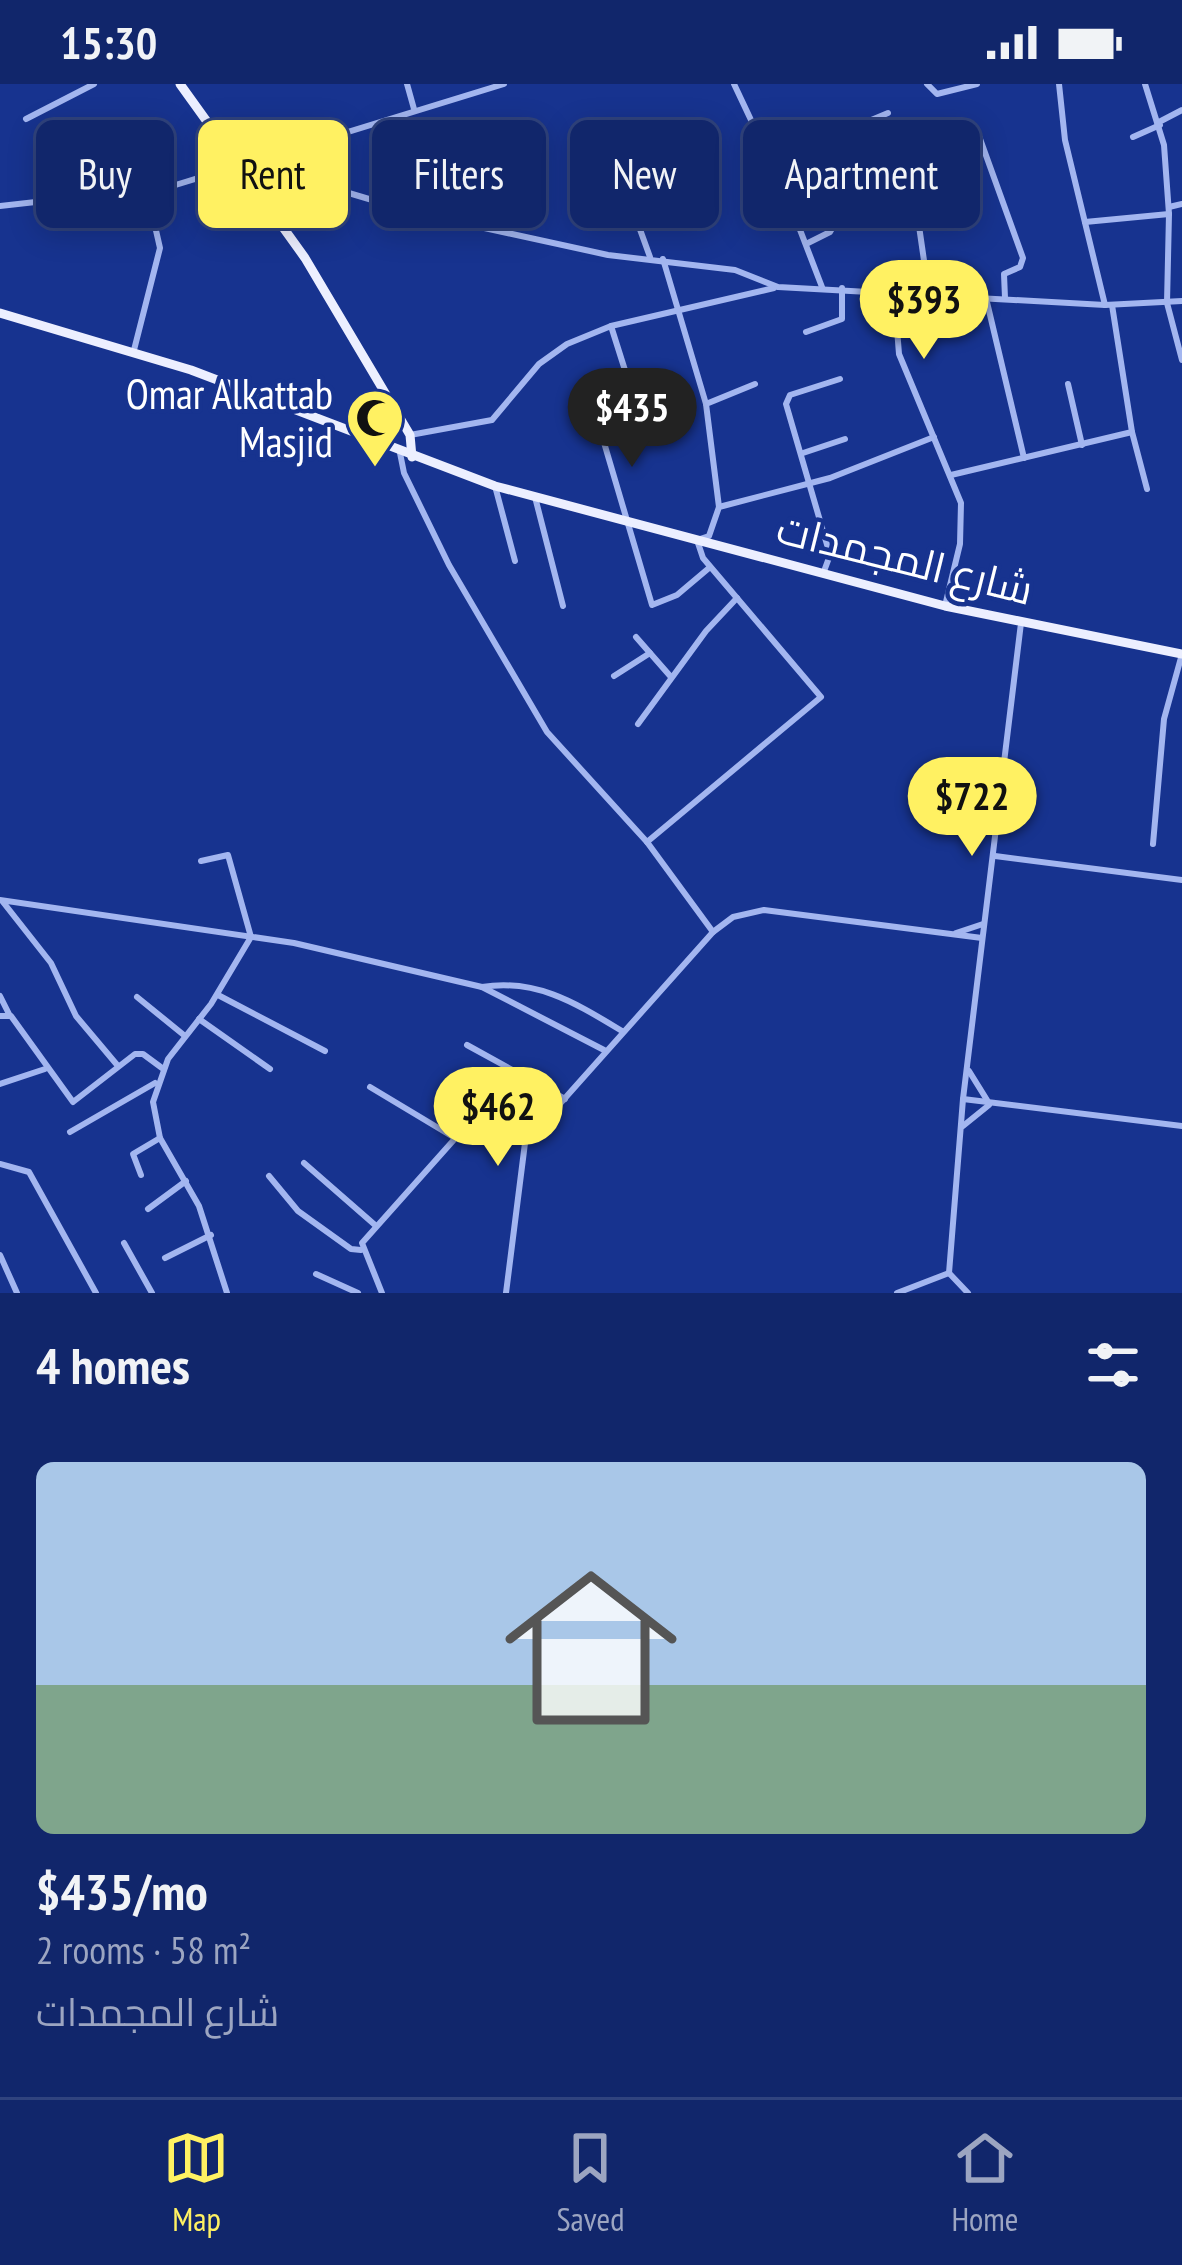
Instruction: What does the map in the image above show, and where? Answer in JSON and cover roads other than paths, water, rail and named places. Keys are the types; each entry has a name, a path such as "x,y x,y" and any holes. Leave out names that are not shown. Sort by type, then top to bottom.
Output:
{"main road":[{"path":"180,84 206,120"},
{"path":"283,228 410,435 406,455"},
{"name":"شارع المجمدات","path":"0,313 134,350 495,486 945,606 1182,654"}],"street":[{"path":"26,119 94,84"},
{"path":"407,84 414,109"},
{"path":"348,130 504,84"},
{"path":"734,84 751,120"},
{"path":"927,84 937,94 977,84"},
{"path":"1059,84 1065,140 1108,305 1147,489"},
{"path":"1145,84 1159,123 1169,210 1167,303 1182,360"},
{"path":"1133,137 1182,110"},
{"path":"871,120 888,113"},
{"path":"980,139 1023,258 1020,267 1005,272 1005,298"},
{"path":"348,192 608,255 735,270 778,286"},
{"path":"0,206 36,202"},
{"path":"1085,222 1182,204"},
{"path":"134,350 160,248 155,228"},
{"path":"639,228 650,257"},
{"path":"799,228 822,287"},
{"path":"806,244 832,228"},
{"path":"919,228 929,295"},
{"path":"647,842 821,697 709,568 697,540 709,536 718,507 706,404 682,311 663,260"},
{"path":"410,435 492,420 552,354 611,326 778,286 1108,305 1182,301"},
{"path":"806,332 842,319 842,288"},
{"path":"894,291 898,354 951,475 963,522 945,606"},
{"path":"986,298 1024,459"},
{"path":"611,326 636,405"},
{"path":"823,574 830,555 787,399 840,379"},
{"path":"706,404 755,384"},
{"path":"1068,384 1082,445"},
{"path":"600,429 652,605 677,595 709,568"},
{"path":"951,475 1132,431"},
{"path":"718,507 813,482 934,437"},
{"path":"802,453 845,440"},
{"path":"406,455 404,473 449,565 548,732 647,842 713,932"},
{"path":"495,486 514,561"},
{"path":"535,497 563,606"},
{"path":"638,724 737,598"},
{"path":"968,1293 949,1273 963,1100 1021,623"},
{"path":"636,637 671,677"},
{"path":"614,676 650,653"},
{"path":"1153,844 1172,675 1182,654"},
{"path":"1172,675 1182,677"},
{"path":"201,861 228,855 251,937 218,994 163,1068 155,1083 152,1117 211,1235 227,1293"},
{"path":"994,856 1182,880"},
{"path":"0,900 251,937 482,987 604,1050"},
{"path":"0,900 51,963 76,1016 118,1066"},
{"path":"506,1293 526,1143 713,932 734,917 764,910 982,938"},
{"path":"953,934 984,923"},
{"path":"482,987 508,983 539,988 622,1031"},
{"path":"218,994 325,1051"},
{"path":"0,996 45,1069 76,1102 139,1053 163,1068"},
{"path":"137,997 185,1036"},
{"path":"0,1016 11,1016"},
{"path":"199,1018 270,1069"},
{"path":"466,1045 565,1099"},
{"path":"968,1066 992,1103"},
{"path":"0,1084 45,1069"},
{"path":"70,1132 155,1083"},
{"path":"370,1088 455,1138"},
{"path":"963,1100 1182,1126"},
{"path":"961,1129 992,1103"},
{"path":"361,1250 375,1225 484,1111 526,1143"},
{"path":"141,1174 133,1154 160,1138"},
{"path":"304,1163 375,1225"},
{"path":"0,1164 32,1176 96,1293"},
{"path":"268,1176 306,1218 361,1250 381,1293"},
{"path":"148,1209 186,1181"},
{"path":"165,1258 211,1235"},
{"path":"124,1243 152,1293"},
{"path":"0,1255 17,1293"},
{"path":"897,1293 949,1273"},
{"path":"316,1274 358,1293"}],"place":[{"name":"Omar Alkattab Masjid","path":"375,469"}]}
